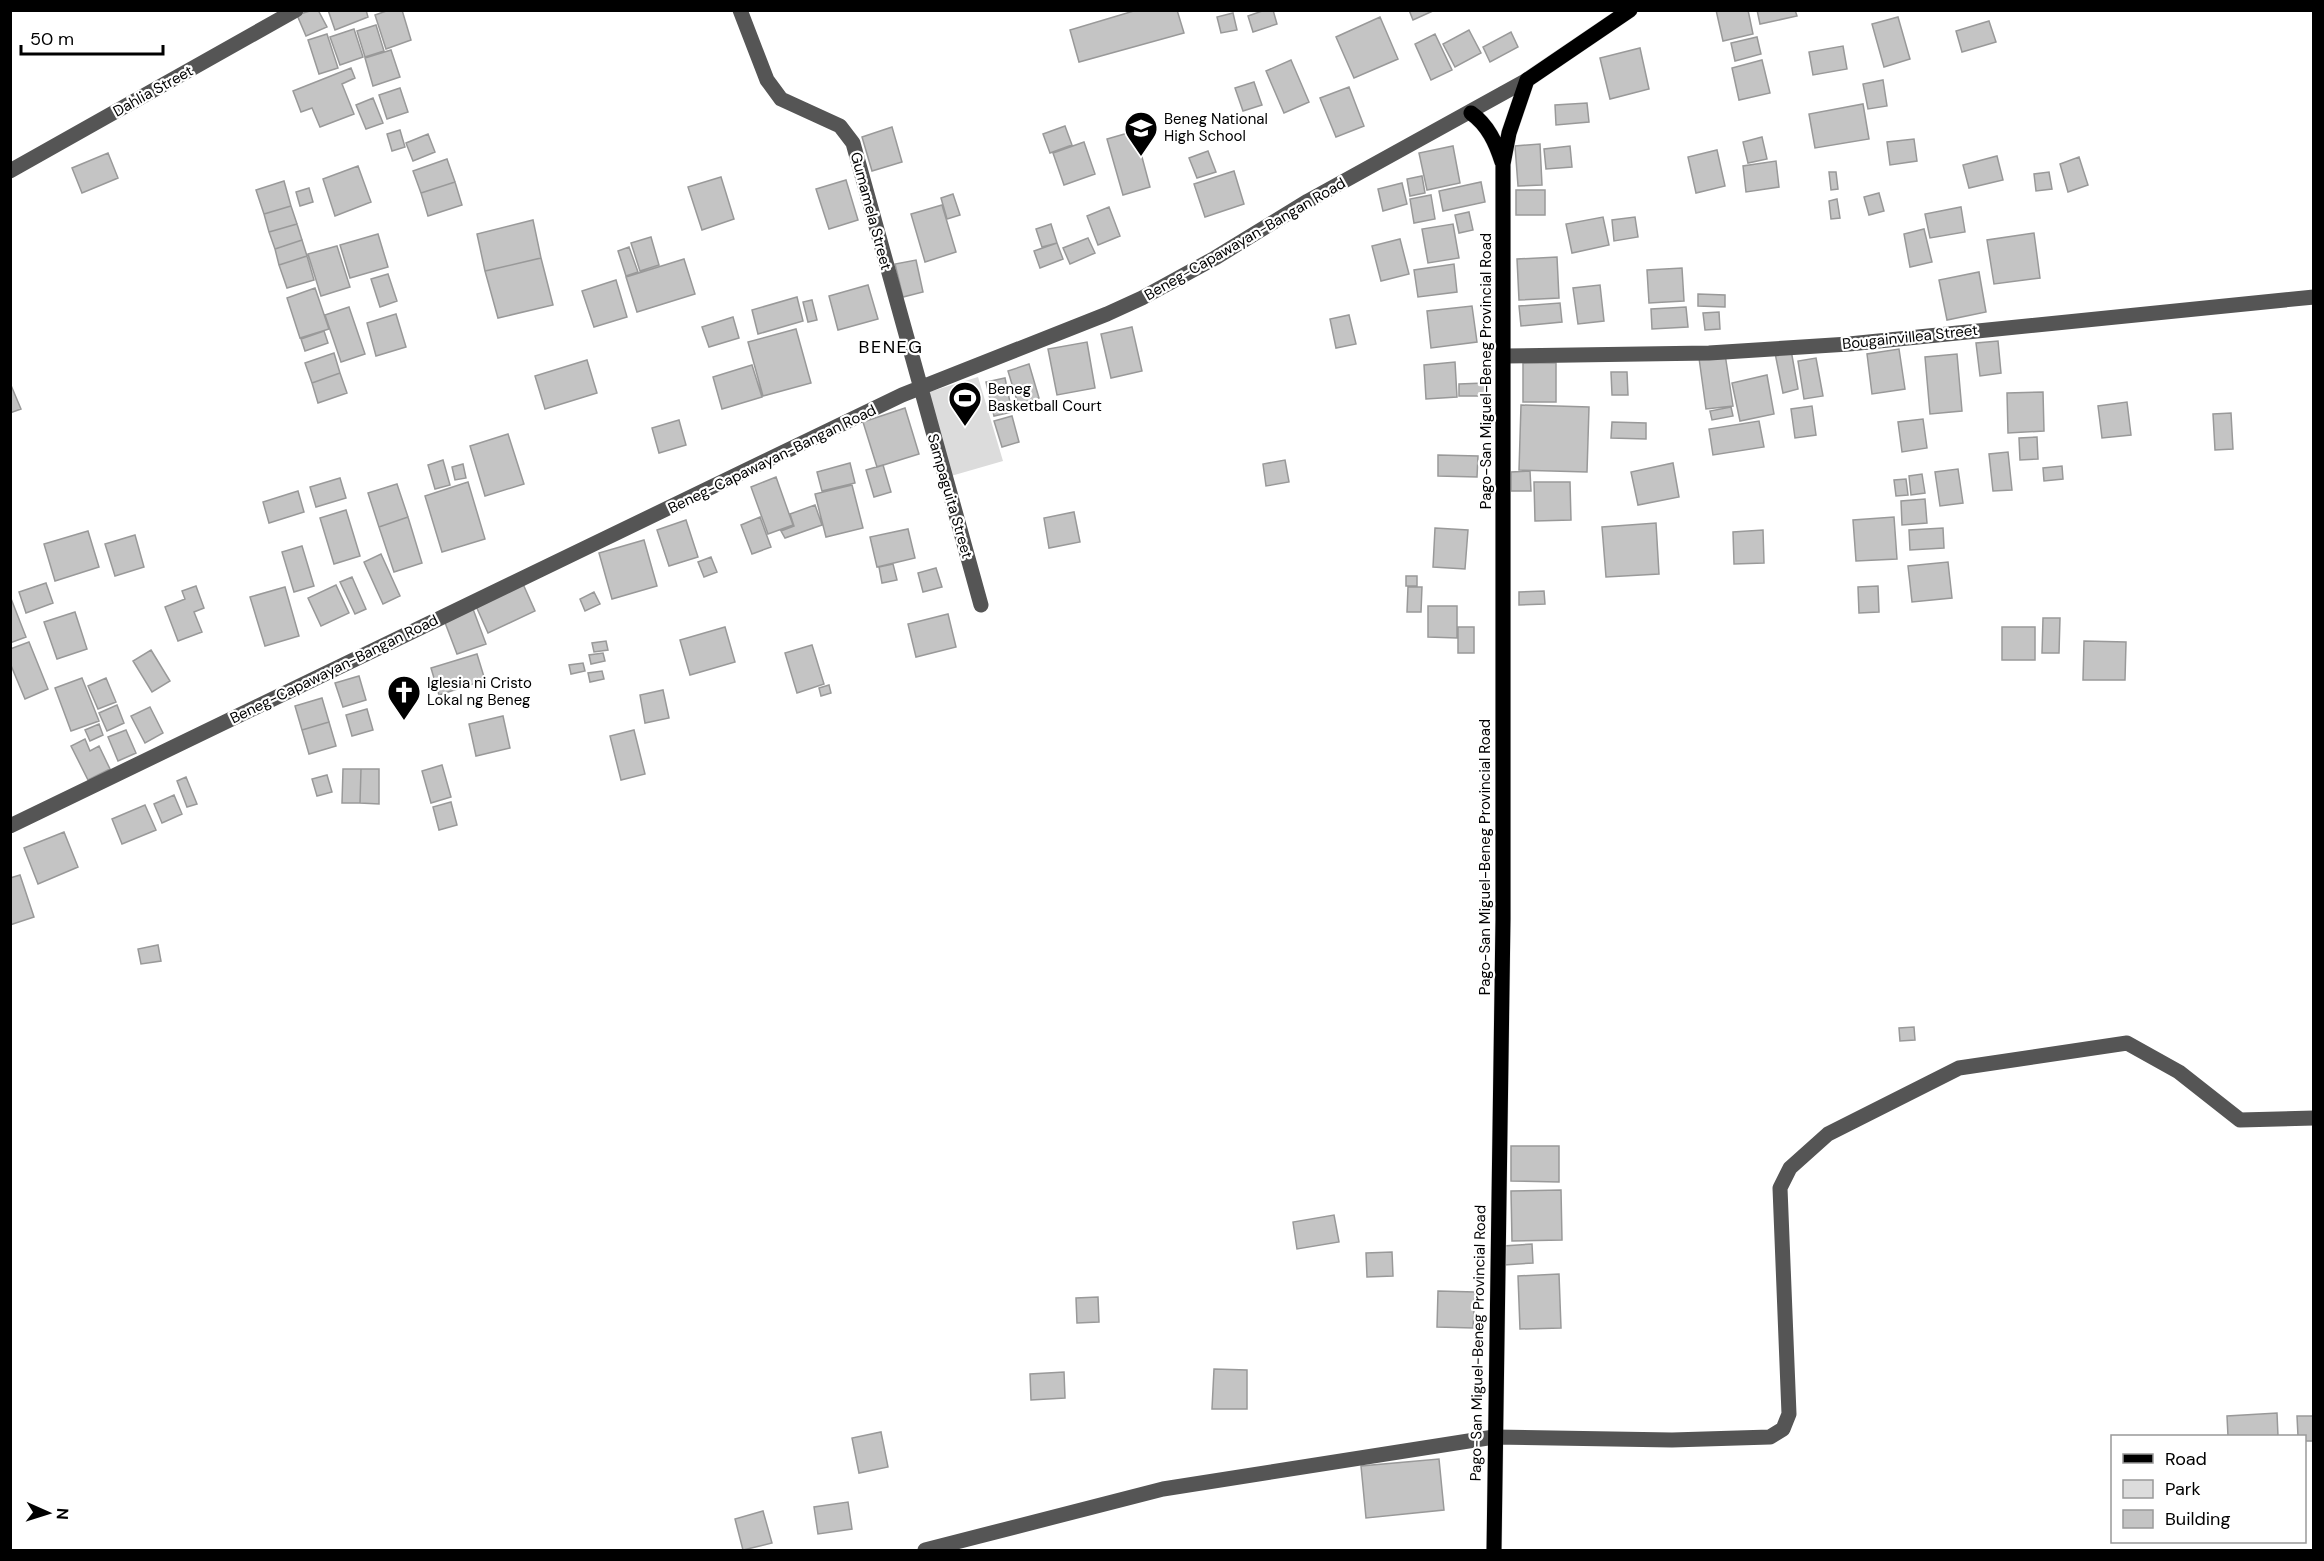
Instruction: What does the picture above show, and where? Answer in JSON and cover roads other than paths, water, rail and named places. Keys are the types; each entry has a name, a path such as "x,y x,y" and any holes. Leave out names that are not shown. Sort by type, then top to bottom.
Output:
{"main road":[{"path":"1503,164 1509,133 1527,80 1630,10"},
{"path":"1471,113 1482,120 1503,164"},
{"name":"Pago-San Miguel-Beneg Provincial Road","path":"1494,1551 1503,919 1505,356 1503,164"}],"street":[{"name":"Dahlia Street","path":"10,171 296,10"},
{"name":"Gumamela Street","path":"740,10 767,80 781,99 840,126 853,142 919,388"},
{"name":"Beneg-Capawayan-Bangan Road","path":"10,826 545,566 919,388 1143,298 1215,258 1308,201 1471,113 1527,80"},
{"name":"Bougainvillea Street","path":"1505,356 1709,353 1849,344 2313,297"},
{"name":"Sampaguita Street","path":"919,388 981,605"},
{"path":"925,1551 1163,1489 1354,1457 1494,1437 1672,1440 1770,1437 1783,1429 1789,1414 1780,1188 1790,1168 1828,1134 1959,1068 2127,1043 2179,1072 2240,1120 2313,1118"}],"place":[{"name":"Beneg National High School","path":"1141,157"},
{"name":"Beneg Basketball Court","path":"965,427"},
{"name":"Iglesia ni Cristo Lokal ng Beneg","path":"404,721"}],"district":[{"name":"BENEG","path":"891,347"}]}
